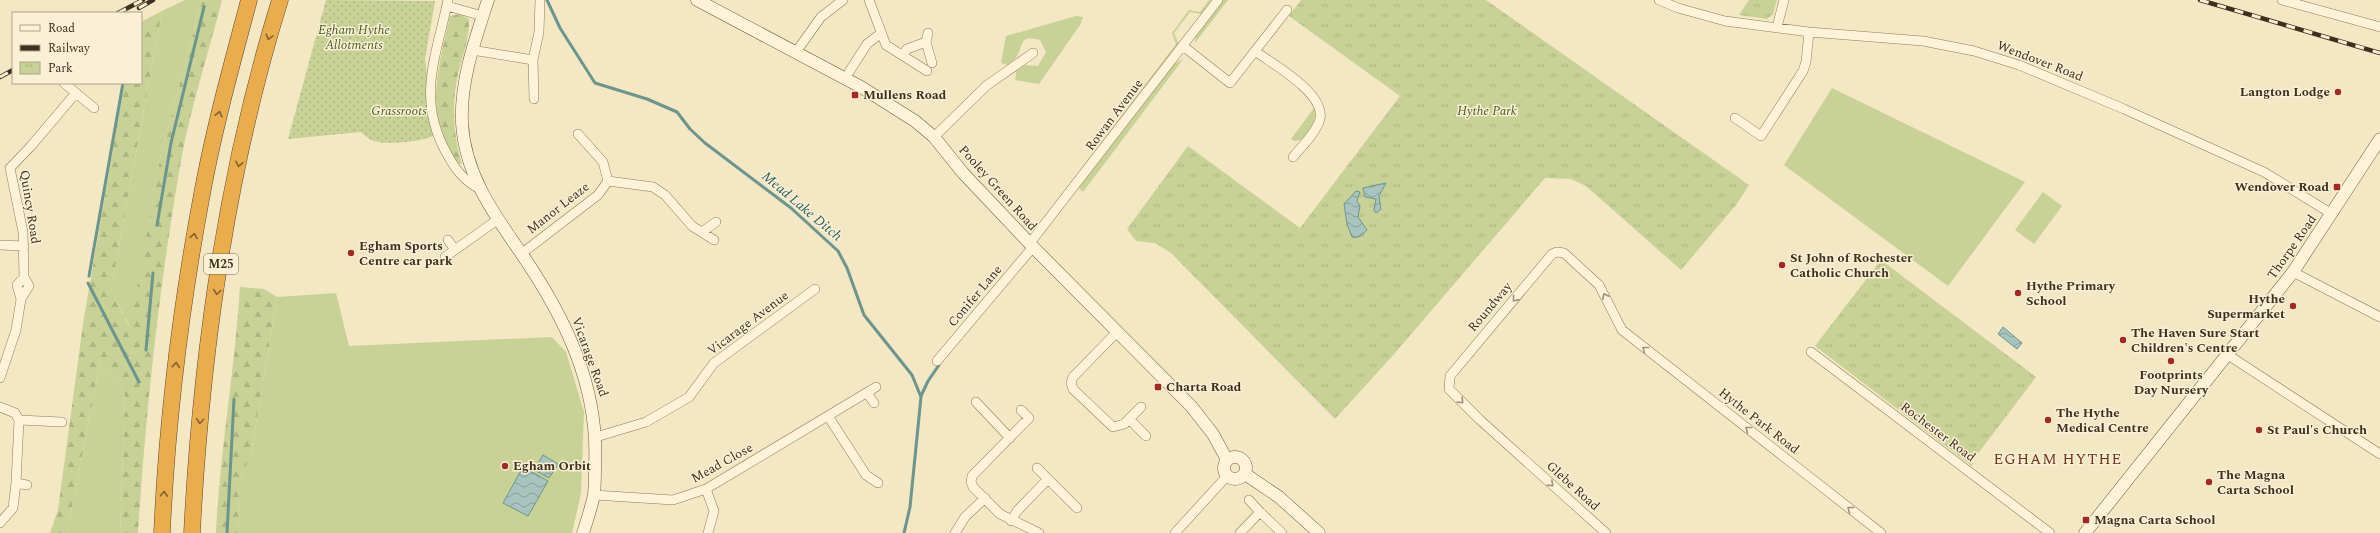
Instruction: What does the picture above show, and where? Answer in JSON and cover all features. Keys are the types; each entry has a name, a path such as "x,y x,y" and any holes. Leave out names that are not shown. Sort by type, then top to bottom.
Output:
{"highway":[{"name":"M25","path":"162,533 165,464 179,341 194,240 220,110 249,0"},
{"name":"M25","path":"192,533 201,407 224,245 244,140 267,43 280,0"}],"main road":[{"name":"Vicarage Road","path":"488,0 472,50 463,95 462,123 466,148 480,189 497,220 551,299 575,348 587,384 593,408 596,437 594,495 583,533"},
{"name":"Pooley Green Road","path":"697,0 896,107 934,136 963,173 1191,406 1214,434 1227,460 1223,468 1227,476"},
{"name":"Thorpe Road","path":"2085,533 2293,272 2378,147"},
{"path":"1227,460 1234,457 1241,459 1246,466 1244,474 1235,479 1227,476"},
{"path":"1244,474 1280,497 1319,533"}],"street":[{"path":"534,99 533,60 539,32 540,0"},
{"path":"796,52 821,17 843,0"},
{"path":"869,0 880,34 886,45 902,55 930,67 926,42 928,32"},
{"name":"Rowan Avenue","path":"1032,245 1218,0"},
{"name":"Wendover Road","path":"1660,0 1678,8 1725,21 1809,32 1923,41 1974,51 2019,65 2124,109 2264,172 2332,214"},
{"path":"1776,27 1784,0"},
{"path":"2282,0 2380,27"},
{"name":"Vicarage Road","path":"480,189 467,182 452,164 436,135 429,91 434,57 447,3 483,16"},
{"path":"1183,46 1230,82 1287,10"},
{"path":"1735,118 1761,136 1803,71 1806,62 1809,32"},
{"path":"849,72 867,44 880,34"},
{"path":"902,55 907,48 926,42"},
{"path":"472,50 533,60"},
{"path":"1255,51 1311,93 1318,102 1320,114 1318,125 1293,157"},
{"path":"934,136 986,86 1033,53"},
{"path":"65,84 94,108"},
{"name":"Quincy Road","path":"0,378 16,330 21,299 17,285 24,277 24,246 21,216 10,168 31,146 76,93"},
{"name":"Manor Leaze","path":"578,134 603,162 608,182"},
{"name":"Manor Leaze","path":"608,182 653,187 665,195 692,226 714,240"},
{"name":"Manor Leaze","path":"521,254 598,195 608,182"},
{"path":"445,257 497,220"},
{"path":"702,232 716,222"},
{"path":"448,240 455,250"},
{"path":"0,245 24,246"},
{"name":"Conifer Lane","path":"936,361 1032,245"},
{"name":"Roundway","path":"1522,457 1479,419 1449,389 1450,376 1552,254 1557,252 1564,253 1599,286 1622,330"},
{"path":"2293,272 2380,317"},
{"name":"Vicarage Avenue","path":"596,437 646,422 689,397 714,363 815,289"},
{"name":"Hythe Park Road","path":"1622,330 1881,533"},
{"path":"1118,332 1073,377 1071,382 1073,389 1108,424 1113,427 1119,426 1129,419 1141,407"},
{"name":"Rochester Road","path":"1811,352 2050,533"},
{"path":"2228,355 2380,454"},
{"name":"Mead Close","path":"594,495 673,500 706,489 867,393 876,386"},
{"path":"867,393 874,403"},
{"path":"976,402 1010,438"},
{"path":"0,406 15,413 19,420 16,483 13,508 0,523"},
{"path":"1021,410 1029,418 972,476 971,482 973,487 1011,521 1038,533"},
{"path":"828,416 866,475 878,482"},
{"path":"1129,419 1146,436"},
{"path":"19,420 62,422"},
{"name":"Glebe Road","path":"1522,457 1606,533"},
{"path":"1037,468 1077,508"},
{"path":"1175,533 1227,476"},
{"path":"1011,521 1018,511 1048,479"},
{"path":"16,483 27,485"},
{"path":"706,489 714,511 708,533"},
{"path":"955,533 965,517 985,498"},
{"path":"1248,500 1282,533"},
{"path":"1240,533 1260,512"}],"green space":[{"path":"185,0 202,0 161,154 131,329 111,290 162,11"},
{"path":"202,0 222,0 191,116 182,155 174,202 155,343 145,438 138,533 120,533 125,392 100,364 67,533 50,533 58,510 83,324 124,84 142,84 142,21 162,11 111,290 130,328 161,154"},
{"name":"Egham Hythe Allotments","path":"326,0 435,1 425,59 433,136 420,140 395,143 372,140 361,132 288,139"},
{"path":"1209,0 1211,0 1201,14 1190,12 1174,33 1179,44 1053,206 1176,44 1172,33 1189,10 1200,12"},
{"path":"1221,0 1228,0 1195,43 1196,34"},
{"name":"Hythe Park","path":"1301,0 1486,0 1749,185 1736,205 1681,270 1586,186 1571,179 1545,178 1395,353 1335,419 1171,253 1155,243 1136,241 1127,229 1188,146 1300,228 1400,96 1289,16"},
{"path":"1749,0 1777,0 1773,14 1767,19 1739,15"},
{"path":"460,14 469,19 469,27 457,77 455,95 454,114 456,135 462,164 456,164 441,137 436,107 436,92 440,61 450,16"},
{"path":"1076,16 1083,17 1080,25 1039,84 1015,80 1017,69 1025,65 1038,66 1046,52 1040,40 1025,40 1014,60 1007,65 1001,63 1006,36"},
{"path":"1184,58 1083,192 1079,188 1081,185 1173,65"},
{"path":"1832,88 2025,182 1948,286 1784,165"},
{"path":"1314,108 1315,119 1311,130 1304,138 1294,141 1291,139"},
{"path":"2043,192 2062,206 2034,244 2015,230"},
{"path":"1881,260 2036,377 1973,460 1972,466 1815,346"},
{"path":"240,287 264,289 277,297 251,454 239,483 238,533 216,533 221,471 235,348"},
{"path":"336,293 349,346 552,337 566,352 584,412 581,493 572,533 238,533 239,483 251,454 277,297"},
{"path":"100,364 125,392 120,533 67,533"}],"water":[{"path":"1386,183 1379,196 1381,209 1376,213 1374,210 1376,199 1365,197 1363,188"},
{"path":"1356,191 1360,192 1357,201 1360,206 1358,217 1367,230 1361,236 1352,237 1347,224 1344,204"},
{"path":"2003,327 2022,343 2017,349 1998,334"},
{"path":"543,455 558,464 549,478 534,470"},
{"path":"523,467 548,481 528,516 503,503"}],"waterway":[{"name":"Mead Lake Ditch","path":"547,0 560,28 595,83 647,99 677,112 690,129 705,143 791,208 838,251 847,268 864,315 912,375 921,397 910,507 904,533"},
{"path":"157,225 171,143 204,7"},
{"path":"89,276 123,84"},
{"path":"146,350 153,273"},
{"path":"88,283 139,382"},
{"path":"921,396 928,381 939,365"},
{"path":"227,533 234,399"}],"railway":[{"path":"120,12 143,0"},
{"path":"139,8 153,0"},
{"path":"2200,0 2380,53"},
{"path":"0,77 12,71"}],"place":[{"name":"Langton Lodge","path":"2338,92"},
{"name":"Mullens Road","path":"855,95"},
{"name":"Wendover Road","path":"2337,187"},
{"name":"Egham Sports Centre car park","path":"351,253"},
{"name":"St John of Rochester Catholic Church","path":"1782,265"},
{"name":"Hythe Primary School","path":"2018,293"},
{"name":"Hythe Supermarket","path":"2293,306"},
{"name":"The Haven Sure Start Children's Centre","path":"2123,340"},
{"name":"Footprints Day Nursery","path":"2171,361"},
{"name":"Charta Road","path":"1158,387"},
{"name":"The Hythe Medical Centre","path":"2048,420"},
{"name":"St Paul's Church","path":"2259,430"},
{"name":"Egham Orbit","path":"505,466"},
{"name":"The Magna Carta School","path":"2209,482"},
{"name":"Magna Carta School","path":"2086,520"}],"district":[{"name":"EGHAM HYTHE","path":"2058,459"}],"park label":[{"name":"Grassroots","path":"399,111"}]}
